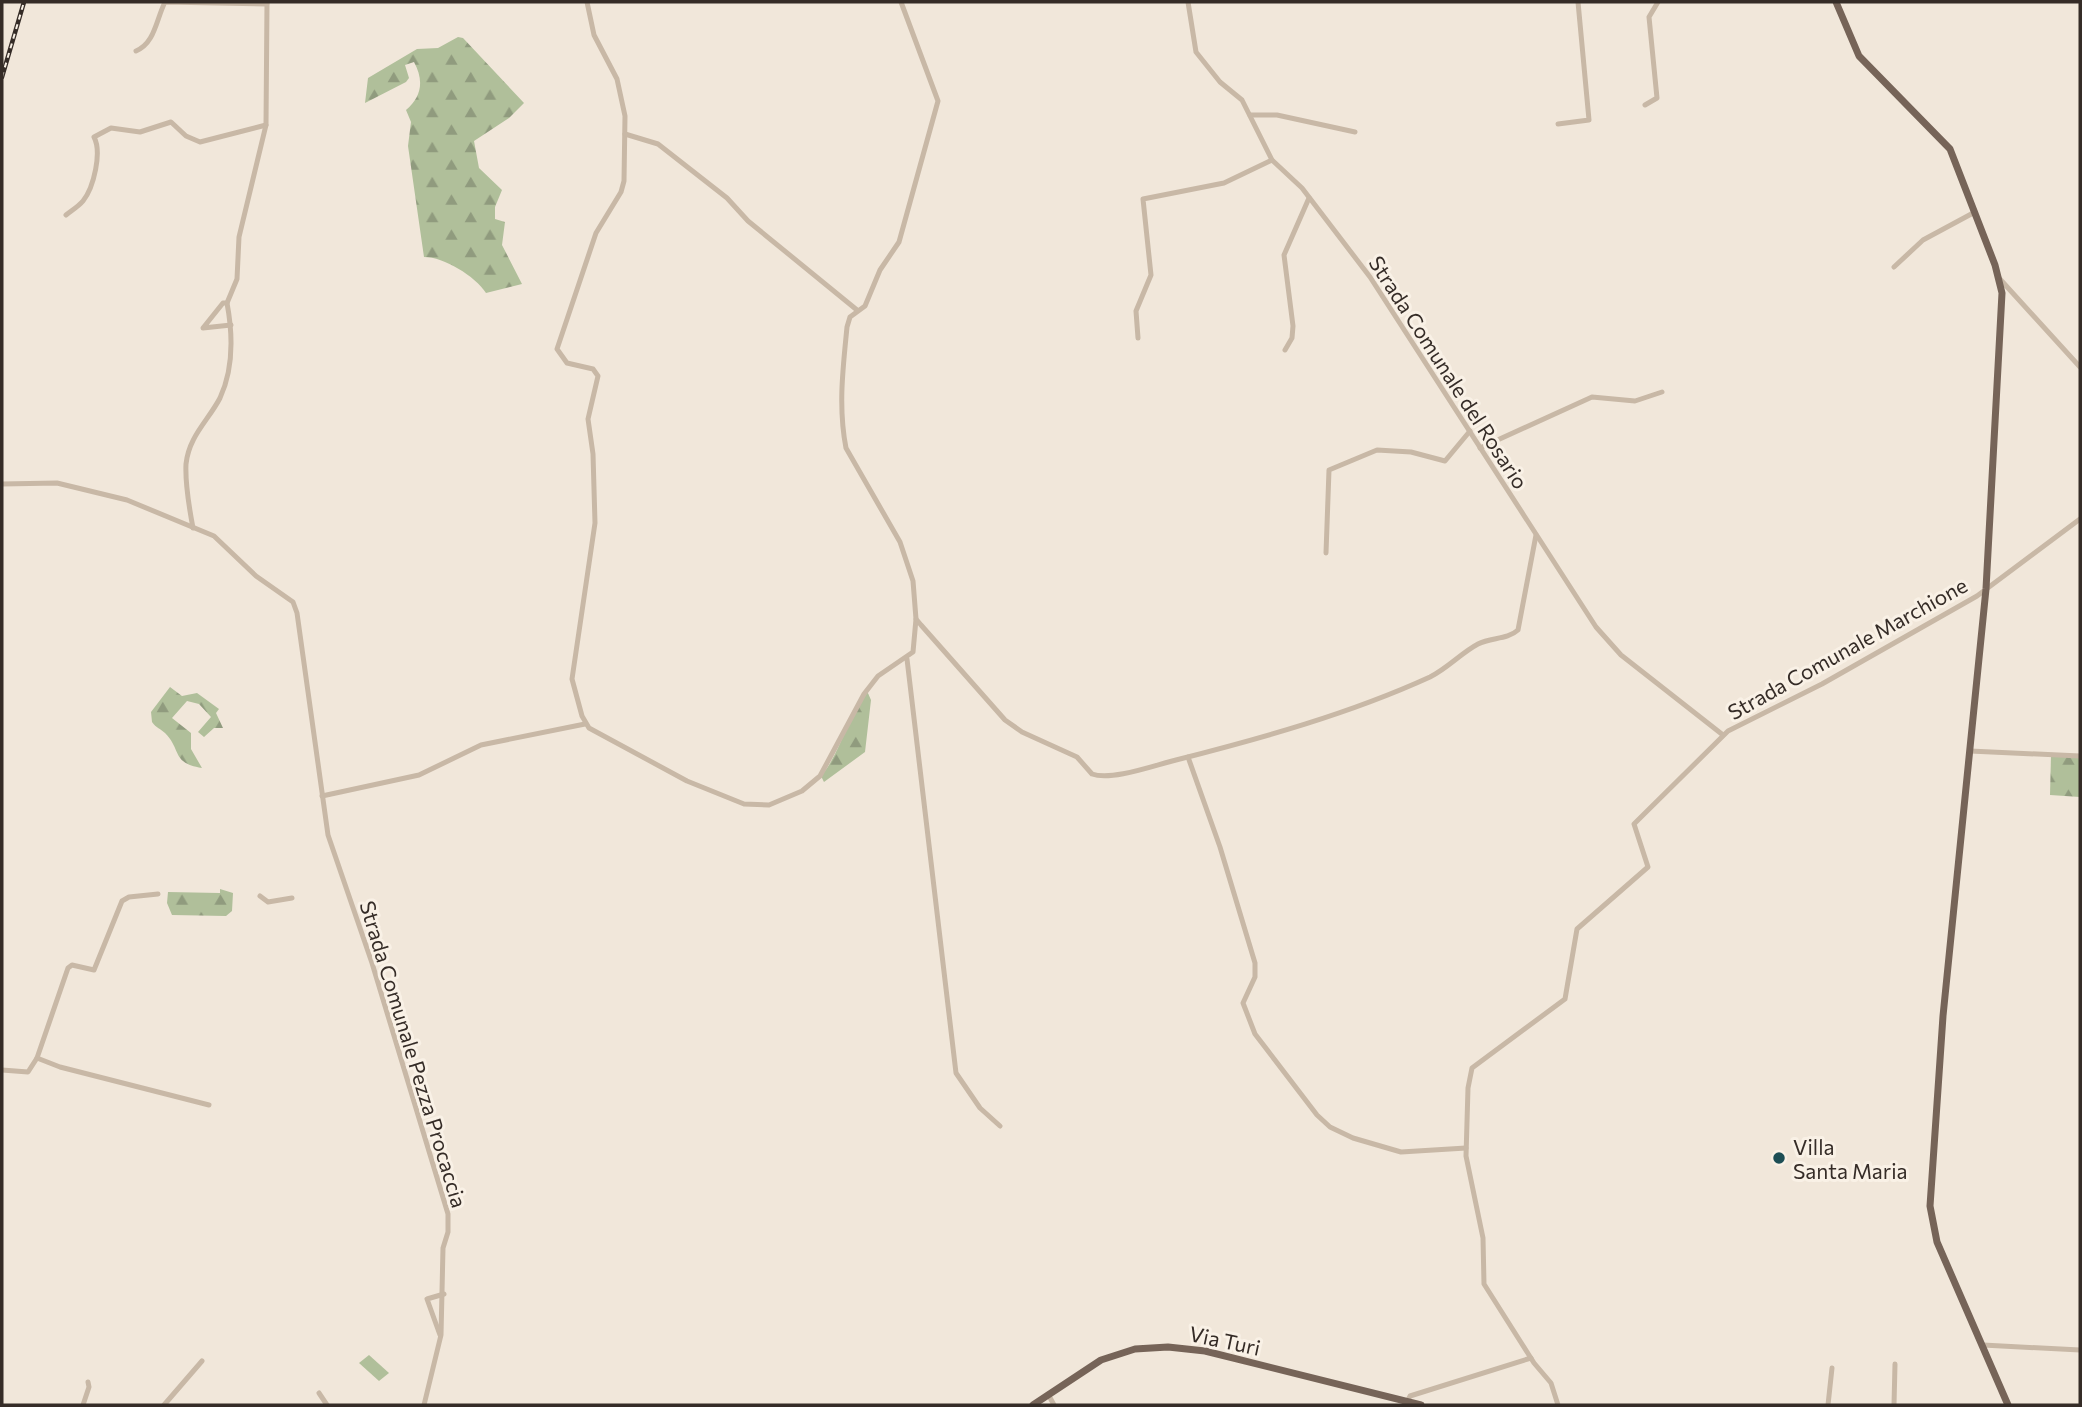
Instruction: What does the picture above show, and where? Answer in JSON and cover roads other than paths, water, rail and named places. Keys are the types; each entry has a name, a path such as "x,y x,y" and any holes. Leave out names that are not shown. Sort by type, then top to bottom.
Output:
{"main road":[{"path":"1836,2 1853,46 1867,67 1951,149 1999,278 2002,320 1986,589 1942,1023 1930,1206 1937,1242 2008,1405"},
{"name":"Via Turi","path":"1032,1405 1111,1356 1143,1348 1168,1347 1205,1351 1421,1405"}],"street":[{"path":"136,51 145,47 154,34 155,23 165,2 267,3 266,125 239,237 237,279 227,303 232,352 220,397 196,430 186,462 187,496 193,528"},
{"path":"587,2 594,34 617,79 625,116 625,134 621,192 596,233 557,349 567,363 593,369 598,376 587,419 593,454 595,523 572,679 585,724 607,740 687,781 744,804 769,805 794,796 820,776 864,694 878,676 907,659 913,652 915,587 900,542 846,448 841,389 850,317 865,306 880,270 899,242 938,101 901,2"},
{"name":"Strada Comunale del Rosario","path":"1188,2 1196,52 1220,82 1239,97 1272,160 1309,198 1370,277 1579,603 1611,645 1723,735"},
{"path":"1558,124 1589,120 1578,2"},
{"path":"1645,105 1657,98 1649,17 1658,2"},
{"path":"1250,115 1277,114 1355,132"},
{"path":"66,215 84,200 95,172 97,142 94,137 111,128 140,132 170,122 186,136 200,142 266,125"},
{"path":"625,134 658,144 727,198 748,221 857,310"},
{"path":"1138,338 1136,311 1151,275 1143,199 1211,186 1272,160"},
{"path":"1285,350 1292,338 1293,326 1284,255 1309,198"},
{"path":"1894,267 1923,240 1975,212"},
{"path":"1999,278 2080,367"},
{"path":"227,303 223,303 203,328 231,325"},
{"path":"1480,448 1591,397 1635,401 1662,392"},
{"path":"1326,553 1329,470 1377,450 1411,452 1446,461 1470,431"},
{"name":"Strada Comunale Pezza Procaccia","path":"2,484 57,484 127,500 214,536 256,576 293,602 297,613 328,835 372,963 448,1214 448,1231 443,1248 444,1294 440,1335 424,1405"},
{"name":"Strada Comunale Marchione","path":"1465,1148 1468,1088 1472,1068 1565,999 1570,956 1577,929 1648,867 1634,824 1723,735 1850,669 1986,589 2080,519"},
{"path":"916,619 1005,720 1022,732 1077,757 1092,774 1128,771 1280,732 1396,691 1441,671 1479,644 1516,633 1520,624 1536,535"},
{"path":"907,659 956,1073 980,1108 1000,1126"},
{"path":"322,796 419,775 481,746 585,724"},
{"path":"1970,751 2080,755"},
{"path":"1188,757 1220,847 1255,963 1255,976 1243,1003 1255,1034 1317,1115 1338,1131 1401,1152 1465,1148 1483,1238 1484,1284 1531,1358 1551,1383 1558,1405"},
{"path":"2,1070 26,1074 37,1058 68,968 72,965 86,971 94,970 121,901 129,897 158,894"},
{"path":"260,896 268,902 292,898"},
{"path":"95,942 103,946"},
{"path":"37,1058 60,1067 209,1105"},
{"path":"440,1335 426,1299 444,1294"},
{"path":"1983,1345 2080,1350"},
{"path":"1407,1402 1409,1396 1531,1358"},
{"path":"164,1405 202,1361"},
{"path":"1894,1405 1895,1364"},
{"path":"1828,1405 1832,1368"},
{"path":"83,1405 88,1382"},
{"path":"319,1393 327,1405"},
{"path":"1048,1394 1054,1405"}],"railway":[{"path":"2,77 24,2"}],"place":[{"name":"Villa Santa Maria","path":"1779,1158"}]}
